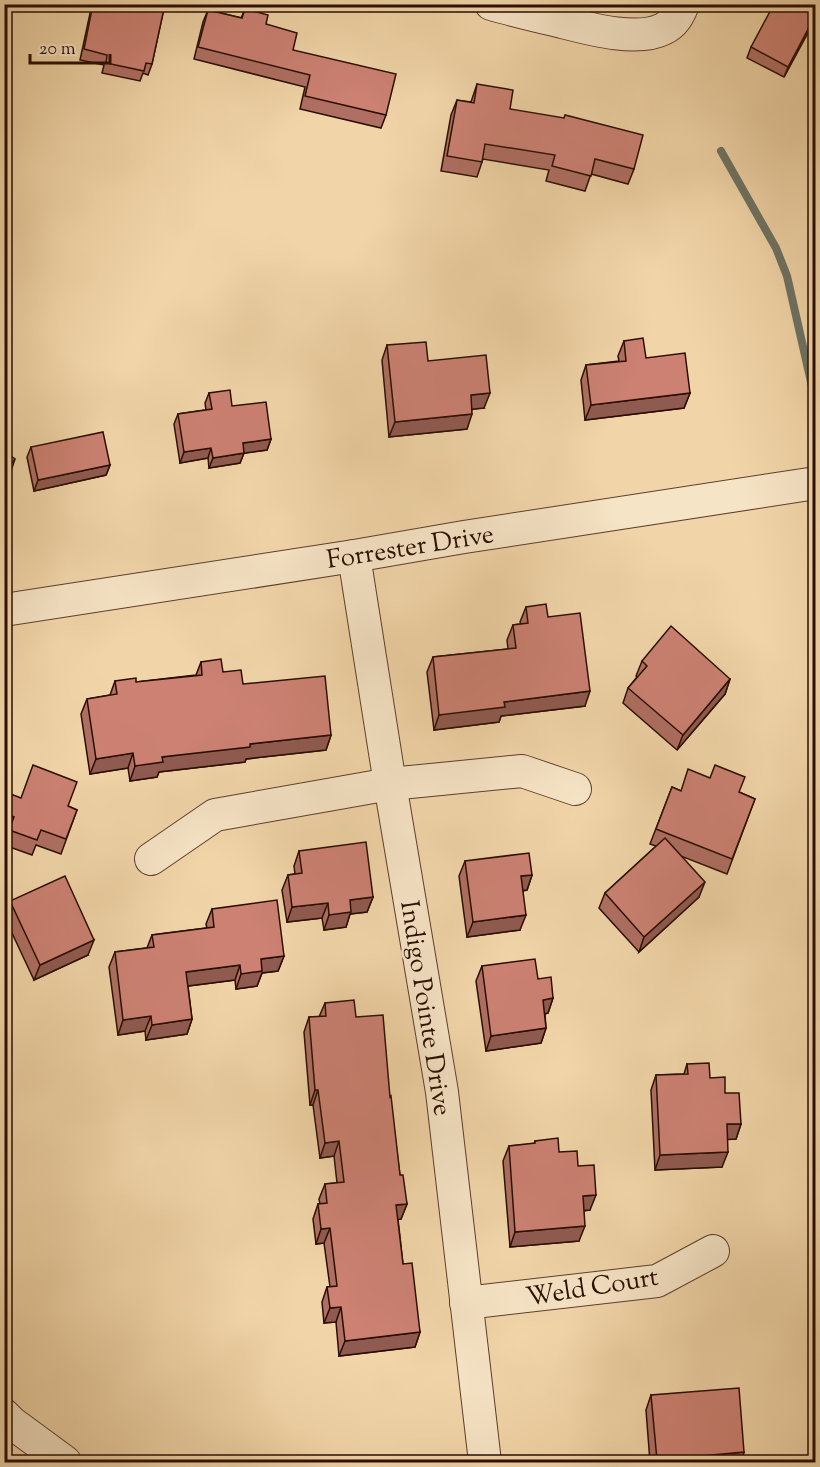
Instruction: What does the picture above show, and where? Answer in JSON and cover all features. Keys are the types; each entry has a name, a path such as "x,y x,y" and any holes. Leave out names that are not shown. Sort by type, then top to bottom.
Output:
{"street":[{"path":"491,4 598,30 628,34 652,33 662,30 672,23 680,13 683,4"},
{"name":"Forrester Drive","path":"4,610 816,483"},
{"name":"Indigo Pointe Drive","path":"354,556 442,1092 484,1462"},
{"path":"151,859 215,815 390,784 522,771 575,789"},
{"name":"Weld Court","path":"466,1303 657,1281 713,1251"},
{"path":"4,1415 65,1462"}],"building":[{"path":"93,4 165,4 152,64 146,63 144,71 106,63 107,55 84,49"},
{"path":"774,4 793,4 815,16 788,67 751,47"},
{"path":"245,9 268,15 266,24 297,33 293,50 396,74 386,115 305,96 310,75 198,47 208,10 242,18"},
{"path":"477,84 513,90 510,109 564,118 565,115 643,135 634,169 595,159 591,176 552,166 555,155 485,144 482,162 447,156 457,100 474,103"},
{"path":"4,157 8,177 4,178"},
{"path":"4,317 8,337 4,337"},
{"path":"643,338 646,358 685,353 690,393 591,405 586,365 626,361 624,341"},
{"path":"426,342 428,361 486,355 490,393 471,395 472,414 395,422 387,345"},
{"path":"230,390 232,406 266,402 271,439 243,443 244,453 213,458 211,448 184,452 178,414 212,409 209,393"},
{"path":"103,432 110,465 38,480 31,447"},
{"path":"4,451 15,459 4,473"},
{"path":"546,604 548,617 580,613 590,691 504,702 505,707 439,715 433,657 516,648 513,625 528,623 526,607"},
{"path":"671,626 730,679 683,735 628,688 647,666 642,661"},
{"path":"221,659 223,672 241,670 243,684 325,676 331,735 162,757 163,762 135,766 133,753 96,759 87,699 117,694 115,681 136,678 136,682 202,675 201,662"},
{"path":"33,765 77,782 68,806 77,810 66,839 41,830 37,840 9,830 14,817 4,813 4,803 8,793 21,798"},
{"path":"715,765 745,777 739,792 755,799 732,859 656,829 672,787 681,791 688,769 710,778"},
{"path":"665,838 705,882 644,937 605,893"},
{"path":"366,842 373,897 350,900 351,912 329,915 328,903 292,907 288,875 302,873 299,851"},
{"path":"529,853 532,875 521,876 526,915 473,922 465,861"},
{"path":"65,876 94,940 40,965 10,901"},
{"path":"277,900 284,956 261,959 262,971 241,974 240,965 186,972 192,1019 152,1025 151,1016 123,1020 115,952 154,947 152,935 214,927 212,909"},
{"path":"535,959 538,979 551,977 553,998 543,1000 546,1028 491,1036 482,966"},
{"path":"354,1000 356,1017 383,1015 390,1097 400,1175 403,1175 407,1204 396,1205 403,1264 412,1263 420,1332 345,1341 341,1307 330,1308 327,1287 337,1286 330,1228 321,1229 318,1204 327,1203 325,1184 344,1182 339,1141 325,1143 318,1090 315,1090 309,1017 326,1016 325,1003"},
{"path":"709,1063 710,1078 725,1077 725,1093 739,1093 741,1124 727,1124 728,1152 660,1155 656,1075 688,1074 687,1064"},
{"path":"558,1138 559,1152 577,1151 578,1166 594,1165 596,1195 583,1196 585,1226 515,1232 509,1146"},
{"path":"739,1388 744,1452 657,1460 651,1395"}],"waterway":[{"path":"721,151 776,248 787,276 816,404"}]}
